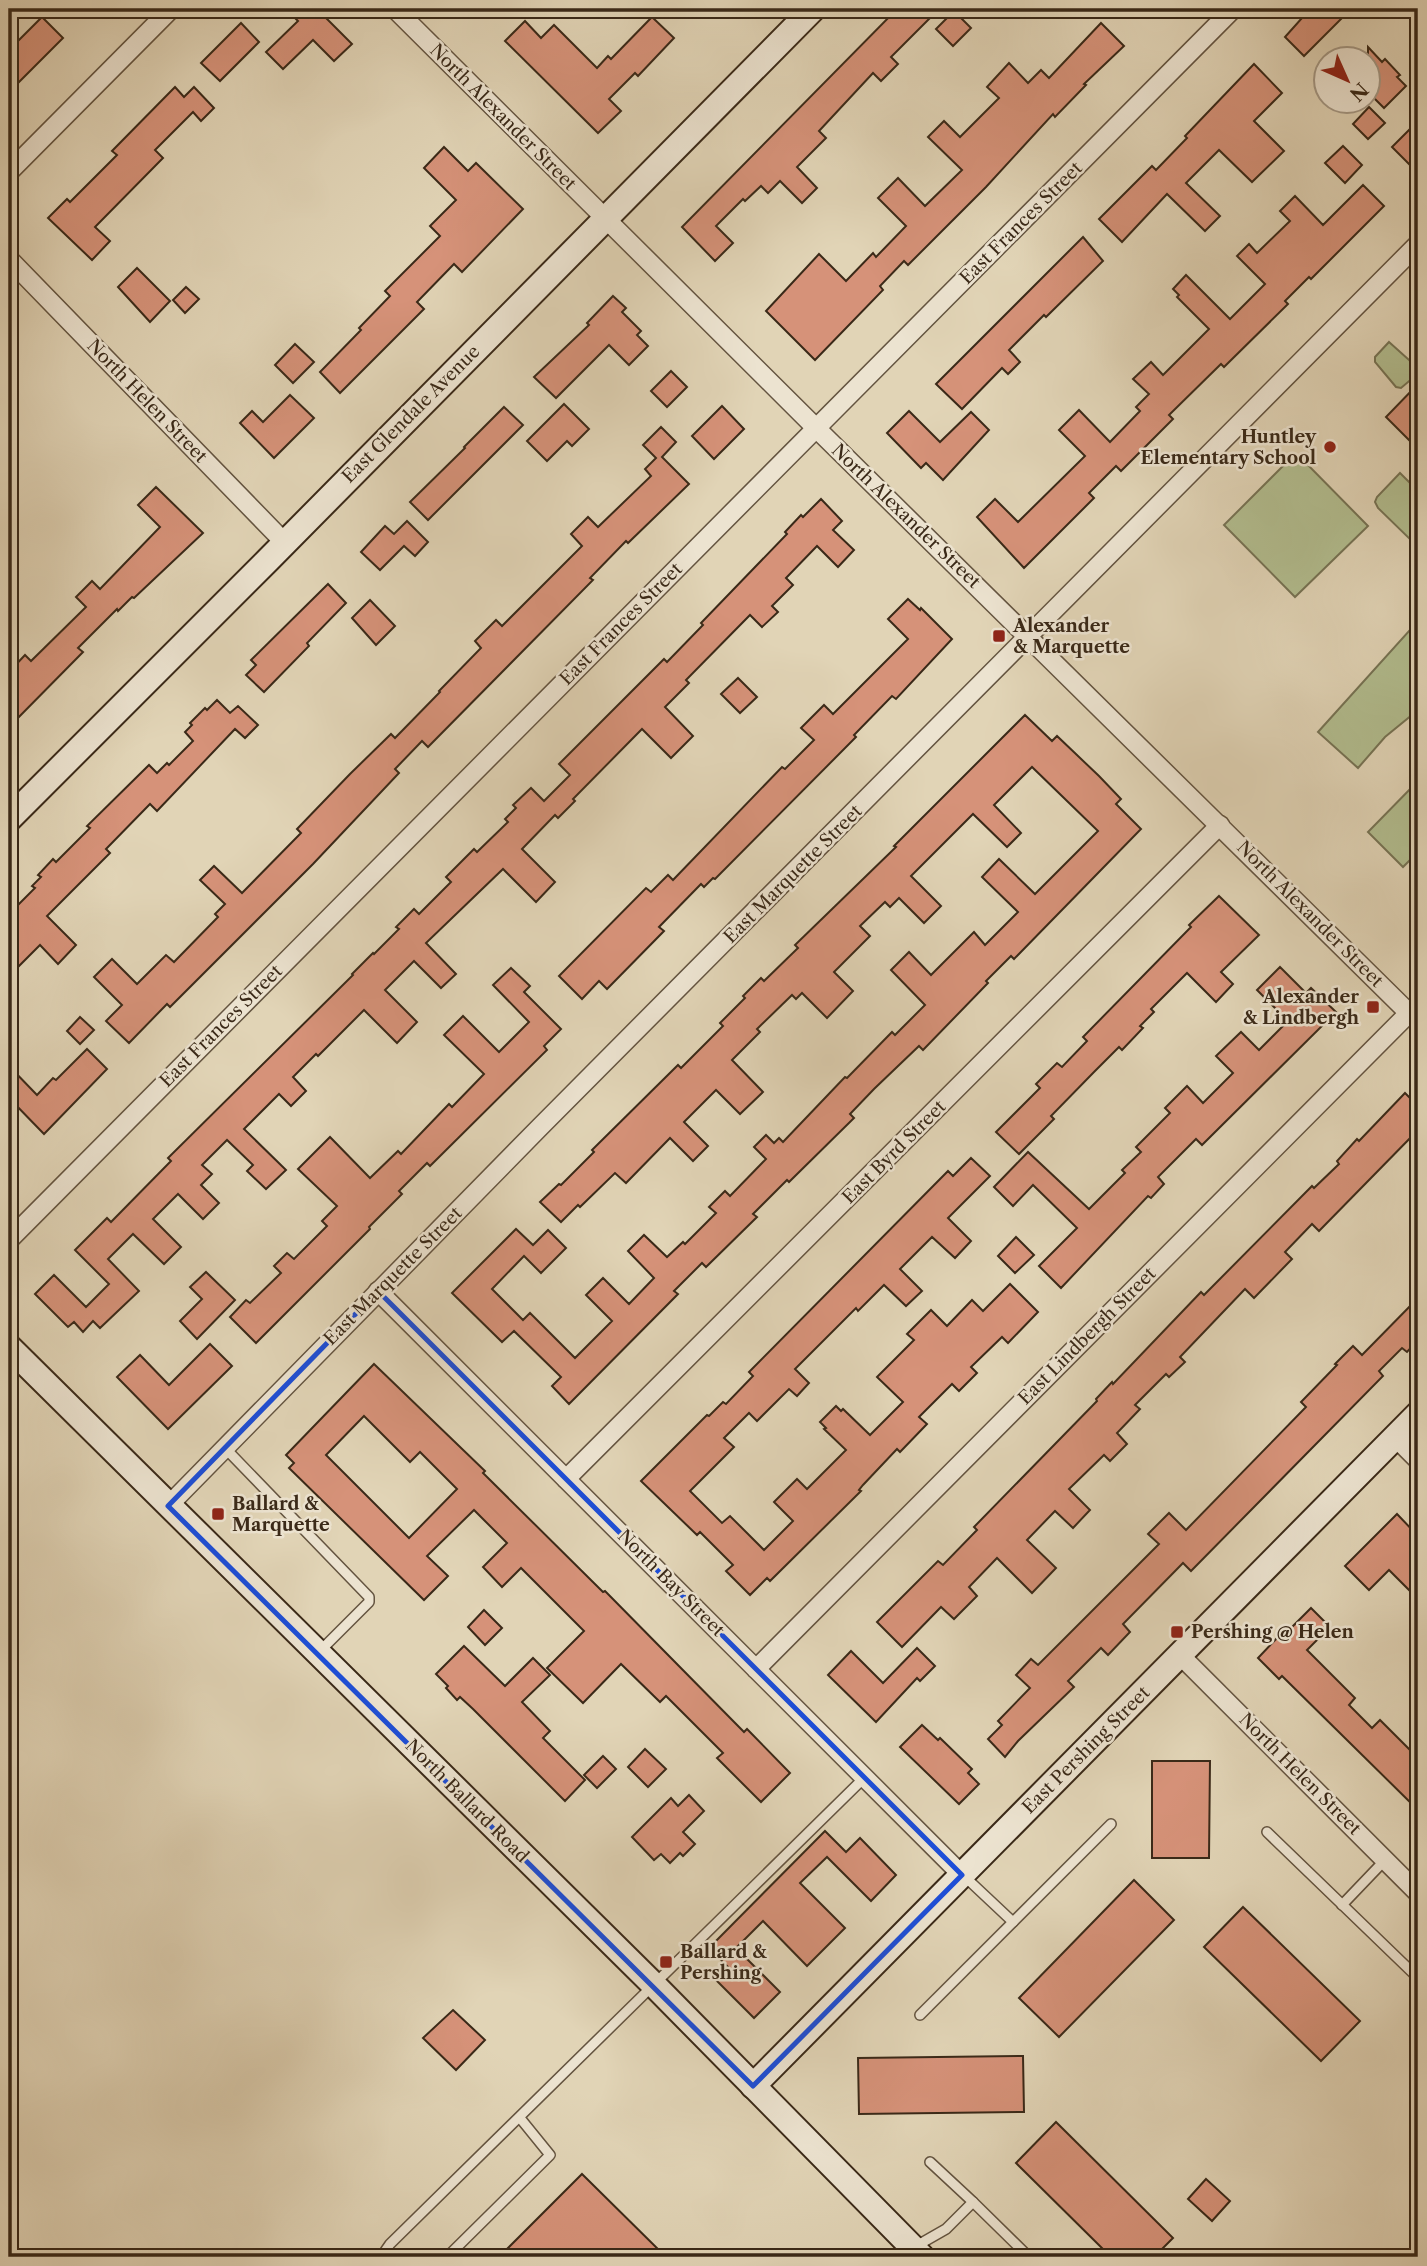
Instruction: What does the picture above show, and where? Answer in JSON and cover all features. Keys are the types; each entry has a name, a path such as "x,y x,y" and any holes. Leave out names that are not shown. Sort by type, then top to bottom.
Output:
{"street":[{"path":"9,172 171,9"},
{"name":"North Alexander Street","path":"395,9 817,429 1415,1013"},
{"name":"East Glendale Avenue","path":"9,819 813,9"},
{"name":"East Frances Street","path":"9,1240 1233,9"},
{"name":"East Marquette Street","path":"168,1506 540,1127 1418,244"},
{"name":"North Helen Street","path":"9,259 285,543"},
{"name":"East Byrd Street","path":"566,1479 1220,825"},
{"name":"East Lindbergh Street","path":"756,1669 1415,1013"},
{"name":"North Bay Street","path":"378,1292 962,1875"},
{"name":"North Ballard Road","path":"9,1347 654,1986 753,2086 911,2254"},
{"name":"East Pershing Street","path":"753,2086 1418,1414"},
{"path":"1395,1437 1418,1460"},
{"name":"North Helen Street","path":"1181,1656 1418,1893"}],"lane":[{"path":"225,1448 369,1597 369,1602 317,1653"},
{"path":"380,2257 390,2244 865,1777"},
{"path":"920,2015 1111,1824"},
{"path":"1267,1832 1413,1973"},
{"path":"1342,1905 1385,1860"},
{"path":"962,1875 1013,1922"},
{"path":"447,2257 550,2155 520,2119"},
{"path":"930,2162 1029,2257"},
{"path":"911,2254 946,2229 973,2202"}],"highlighted area":[{"path":"378,1291 962,1875 753,2086 168,1506"}],"green space":[{"path":"1389,342 1418,368 1414,377 1401,388 1396,387 1375,362 1375,357"},
{"path":"1288,461 1304,461 1368,526 1295,597 1224,525"},
{"path":"1400,473 1418,491 1418,547 1375,502"},
{"path":"1418,621 1418,710 1385,737 1358,768 1318,732"},
{"path":"1418,781 1418,852 1403,867 1368,832"}],"building":[{"path":"286,9 337,9 327,19 352,44 334,61 313,40 283,69 266,52 298,21"},
{"path":"897,9 939,9 891,57 898,64 881,81 873,73 819,131 826,138 797,167 817,188 802,203 780,181 768,193 761,186 745,201 743,199 716,226 733,243 715,261 682,227"},
{"path":"1310,9 1351,9 1304,56 1285,37"},
{"path":"954,11 971,28 953,46 936,29"},
{"path":"42,17 63,38 19,82 9,72 9,50"},
{"path":"652,17 674,38 638,76 635,73 609,99 621,111 598,133 505,41 525,21 541,38 554,25 597,68 608,56 611,59"},
{"path":"241,23 259,42 220,81 201,63"},
{"path":"1101,23 1124,46 1084,84 1086,85 1055,117 1053,114 986,187 908,265 904,261 880,286 883,290 815,360 766,311 819,254 846,281 873,253 876,257 906,226 878,198 898,178 925,206 962,170 928,137 944,121 960,137 999,98 987,87 1009,63 1028,83 1041,70 1049,78"},
{"path":"1385,59 1406,86 1384,108 1382,62"},
{"path":"1254,64 1282,93 1254,121 1284,151 1252,182 1219,150 1186,183 1220,216 1205,231 1167,194 1122,242 1099,219 1152,166 1156,170"},
{"path":"175,87 184,97 194,87 214,108 201,121 193,112 155,150 163,158 95,227 110,241 92,260 48,218 67,199 70,202 117,155 112,151"},
{"path":"1361,116 1378,116 1385,123 1368,139 1353,124"},
{"path":"1418,121 1418,173 1392,147"},
{"path":"1343,146 1362,165 1345,183 1325,163"},
{"path":"444,147 468,171 476,163 523,209 462,272 454,264 417,302 424,309 340,393 320,372 390,296 385,291 440,236 430,226 456,200 424,168"},
{"path":"1363,185 1384,206 1311,279 1309,277 1285,301 1288,304 1224,367 1221,364 1169,415 1173,419 1121,471 1116,466 1089,493 1094,498 1024,568 977,517 995,499 1018,522 1085,456 1059,430 1079,410 1110,442 1140,411 1136,407 1149,394 1133,379 1151,362 1163,375 1209,329 1177,297 1179,295 1173,289 1186,275 1230,319 1265,284 1237,256 1249,244 1257,253 1290,221 1280,211 1295,196 1323,225"},
{"path":"1083,237 1103,261 1009,350 1020,362 1008,374 1002,368 962,409 936,384"},
{"path":"137,268 170,301 150,322 118,287"},
{"path":"186,287 199,299 185,313 173,300"},
{"path":"613,296 626,308 622,312 641,331 637,335 648,346 629,365 609,345 556,398 534,377 589,325 587,323"},
{"path":"295,344 314,362 293,383 275,365"},
{"path":"671,371 687,387 667,407 651,391"},
{"path":"1418,384 1418,449 1386,417"},
{"path":"290,395 314,418 274,458 240,423 252,411 263,422"},
{"path":"564,404 589,429 572,446 567,441 547,461 527,441"},
{"path":"722,406 744,429 714,459 692,436"},
{"path":"504,407 523,425 428,520 410,502"},
{"path":"909,411 940,442 971,412 989,430 943,480 926,463 921,468 887,433"},
{"path":"661,427 676,442 662,457 689,484 628,543 626,541 590,578 593,580 428,747 422,741 395,769 399,773 313,864 170,1007 167,1004 129,1043 106,1021 122,1005 94,977 112,959 137,984 166,955 174,962 218,917 215,914 225,904 200,880 214,866 242,893 301,833 297,829 350,774 391,734 395,738 481,648 475,641 496,620 502,626 582,546 571,534 588,517 598,527 651,476 645,469 656,458 643,445"},
{"path":"156,487 203,533 134,598 118,611 117,609 78,648 83,652 9,727 9,672 25,655 31,661 86,607 76,597 92,581 100,589 160,527 138,505"},
{"path":"821,499 842,521 833,530 854,550 838,567 817,546 786,578 793,585 772,606 778,612 762,627 750,615 686,680 689,683 665,707 693,736 671,758 642,729 573,799 575,801 558,818 555,815 522,849 555,882 536,902 503,869 426,943 456,974 441,988 414,961 385,990 417,1022 397,1043 364,1010 293,1077 306,1091 291,1106 279,1094 244,1129 286,1170 266,1189 247,1171 253,1165 227,1140 202,1165 212,1174 201,1185 219,1203 203,1219 178,1194 153,1219 181,1247 164,1264 133,1234 108,1259 139,1291 100,1328 93,1321 83,1332 74,1322 68,1327 35,1294 54,1275 86,1307 109,1284 75,1250 107,1218 111,1222 171,1161 168,1158 399,929 396,927 414,909 419,914 451,882 446,877 474,849 477,852 508,822 505,819 516,808 513,805 531,788 544,801 570,775 559,764 664,659 667,662 787,534 785,532 801,515 803,517"},
{"path":"407,521 428,542 415,556 404,546 380,570 361,552 385,526 394,534"},
{"path":"328,584 346,603 264,692 246,675 256,665 251,660"},
{"path":"908,599 952,639 896,699 892,696 854,735 856,737 715,879 704,887 701,884 659,927 664,931 607,989 599,981 582,999 559,976 646,888 651,892 668,875 673,880 782,767 785,769 814,740 801,728 824,705 833,714 908,639 888,619"},
{"path":"370,600 395,626 376,645 352,618"},
{"path":"738,678 757,697 740,713 721,694"},
{"path":"217,700 230,713 238,706 258,725 245,738 235,729 157,811 150,804 106,849 110,853 47,916 76,945 58,964 40,945 9,976 9,914 35,888 32,886 41,877 38,875 53,859 56,862 90,828 87,826 149,765 157,773 167,763 169,765 193,741 185,732 192,725 190,723"},
{"path":"1025,715 1052,741 1057,736 1099,776 1121,799 1116,804 1141,829 1014,959 1011,956 986,981 988,983 923,1050 919,1046 874,1089 850,1114 854,1118 753,1214 757,1217 706,1267 702,1263 674,1291 678,1294 569,1404 552,1386 561,1377 514,1331 502,1342 452,1293 516,1229 533,1245 548,1230 566,1248 541,1273 524,1256 492,1289 523,1320 530,1313 575,1358 612,1321 586,1295 603,1278 629,1304 654,1278 628,1251 644,1235 667,1257 683,1242 685,1244 716,1213 709,1207 725,1191 730,1196 766,1159 754,1147 766,1135 774,1143 779,1138 783,1142 845,1077 847,1078 892,1032 895,1035 925,1005 891,970 909,952 931,975 974,932 985,945 1018,912 982,877 999,859 1035,894 1098,831 1032,767 994,805 1021,833 1007,847 973,814 911,876 941,906 924,923 899,898 890,907 885,902 860,926 870,936 834,972 853,991 827,1018 802,993 796,999 792,995 757,1029 760,1032 732,1060 763,1092 740,1114 716,1090 684,1122 708,1146 693,1161 670,1138 626,1183 615,1173 561,1222 540,1202 561,1185 594,1152 592,1150 678,1065 681,1068 723,1026 720,1023 745,998 743,996 761,978 764,981 798,948 795,945 896,847 894,846"},
{"path":"1219,896 1259,935 1221,972 1233,984 1216,1002 1187,973 1151,1009 1154,1012 1140,1026 1143,1028 1122,1050 1119,1047 1094,1072 1051,1116 1054,1119 1019,1154 996,1132 1040,1088 1036,1084 1057,1063 1062,1067 1087,1041 1083,1037"},
{"path":"1280,967 1306,993 1311,988 1336,1012 1202,1145 1196,1139 1158,1177 1164,1184 1151,1198 1148,1196 1061,1288 1039,1266 1077,1228 1033,1185 1013,1206 994,1187 1028,1152 1089,1209 1125,1173 1122,1170 1141,1152 1136,1147 1170,1113 1165,1108 1187,1086 1203,1103 1233,1073 1216,1056 1241,1032 1259,1050 1288,1021 1257,990"},
{"path":"511,968 530,986 524,992 561,1029 544,1046 547,1050 430,1166 427,1163 399,1191 402,1194 370,1229 256,1343 230,1317 246,1300 250,1303 281,1273 274,1266 287,1253 294,1259 327,1226 322,1221 337,1206 298,1169 330,1137 370,1178 398,1151 401,1154 449,1104 452,1107 484,1074 444,1035 463,1016 499,1052 529,1022 493,985"},
{"path":"80,1017 94,1030 80,1044 67,1031"},
{"path":"87,1049 107,1069 44,1134 9,1098 9,1066 37,1095"},
{"path":"1405,1093 1418,1106 1418,1130 1319,1231 1312,1224 1285,1252 1292,1259 1254,1298 1245,1289 1180,1357 1185,1362 1169,1377 1166,1374 1135,1405 1140,1409 1117,1433 1127,1444 1110,1461 1104,1455 1069,1489 1090,1510 1073,1528 1055,1511 1027,1540 1056,1568 1032,1593 997,1558 969,1587 977,1596 954,1619 941,1607 902,1647 877,1622 938,1561 943,1565 977,1530 974,1527 1097,1401 1112,1382 1113,1384 1201,1292 1204,1295 1312,1186 1314,1188 1339,1164 1337,1161 1357,1139 1359,1141"},
{"path":"971,1158 990,1176 948,1218 971,1241 955,1258 932,1237 900,1269 922,1291 906,1306 884,1285 858,1311 856,1308 795,1369 809,1383 797,1396 789,1389 757,1421 749,1413 724,1438 734,1447 690,1491 722,1523 730,1516 764,1550 793,1521 774,1502 797,1479 807,1489 846,1450 820,1422 836,1406 841,1411 843,1409 870,1435 903,1402 877,1377 914,1340 907,1334 931,1310 947,1326 972,1300 983,1311 1010,1284 1038,1312 1008,1343 1002,1337 971,1367 977,1373 959,1391 952,1384 919,1417 927,1424 900,1452 897,1449 863,1485 859,1490 861,1491 770,1581 767,1578 750,1595 726,1571 733,1565 700,1532 697,1535 641,1481 707,1415 723,1402 726,1404 753,1376 749,1372 948,1171 953,1176"},
{"path":"1016,1237 1034,1255 1015,1273 998,1256"},
{"path":"206,1272 235,1300 197,1339 180,1321 202,1299 190,1287"},
{"path":"1418,1298 1418,1340 1407,1352 1402,1348 1379,1371 1383,1376 1191,1571 1183,1563 1123,1624 1130,1632 1108,1655 1101,1648 1068,1681 1074,1687 1005,1757 988,1739 1002,1725 998,1721 1030,1688 1016,1675 1031,1659 1038,1665 1159,1544 1148,1534 1169,1513 1186,1530 1306,1407 1301,1402 1353,1346 1362,1355"},
{"path":"210,1344 232,1366 168,1429 117,1377 140,1355 169,1385"},
{"path":"374,1364 485,1471 483,1473 603,1592 605,1591 744,1732 747,1729 790,1773 761,1802 717,1758 723,1753 666,1696 660,1702 621,1664 583,1703 547,1668 584,1631 521,1568 502,1587 483,1567 507,1543 474,1510 427,1556 448,1576 424,1600 289,1468 294,1463 286,1455","holes":["364,1416 410,1462 420,1452 457,1489 409,1538 326,1455"]},
{"path":"1397,1514 1418,1536 1418,1599 1389,1570 1369,1590 1345,1566"},
{"path":"1311,1608 1330,1627 1307,1650 1355,1698 1349,1705 1372,1728 1380,1720 1418,1758 1418,1810 1282,1676 1279,1679 1258,1658"},
{"path":"484,1610 502,1628 485,1645 468,1627"},
{"path":"464,1646 505,1686 533,1658 550,1675 522,1702 550,1731 543,1738 585,1780 565,1801 473,1709 460,1697 457,1700 436,1674"},
{"path":"917,1648 935,1666 920,1681 917,1678 876,1722 828,1675 851,1651 883,1683"},
{"path":"922,1725 938,1740 940,1738 972,1769 968,1773 979,1784 959,1804 900,1747"},
{"path":"645,1749 666,1769 648,1787 628,1767"},
{"path":"603,1756 616,1769 597,1788 584,1775"},
{"path":"1152,1761 1210,1761 1209,1858 1152,1858"},
{"path":"689,1795 704,1811 683,1832 695,1844 683,1856 680,1853 670,1863 661,1854 654,1860 632,1837 671,1798 678,1806"},
{"path":"825,1831 846,1852 860,1838 896,1875 871,1901 827,1857 800,1883 845,1928 807,1966 763,1921 736,1948 780,1992 754,2018 716,1980 729,1968 709,1948"},
{"path":"1134,1880 1174,1920 1059,2037 1019,1998"},
{"path":"1243,1907 1360,2021 1321,2061 1204,1947"},
{"path":"453,2010 485,2040 456,2070 423,2038"},
{"path":"1023,2056 1024,2112 859,2114 858,2058"},
{"path":"1056,2122 1173,2238 1154,2257 1111,2257 1016,2163"},
{"path":"582,2174 666,2257 499,2257"},
{"path":"1206,2179 1230,2201 1212,2221 1188,2199"}],"place":[{"name":"Huntley Elementary School","path":"1330,447"},
{"name":"Alexander & Marquette","path":"999,636"},
{"name":"Alexander & Lindbergh","path":"1373,1007"},
{"name":"Ballard & Marquette","path":"218,1514"},
{"name":"Pershing @ Helen","path":"1177,1632"},
{"name":"Ballard & Pershing","path":"666,1962"}]}
